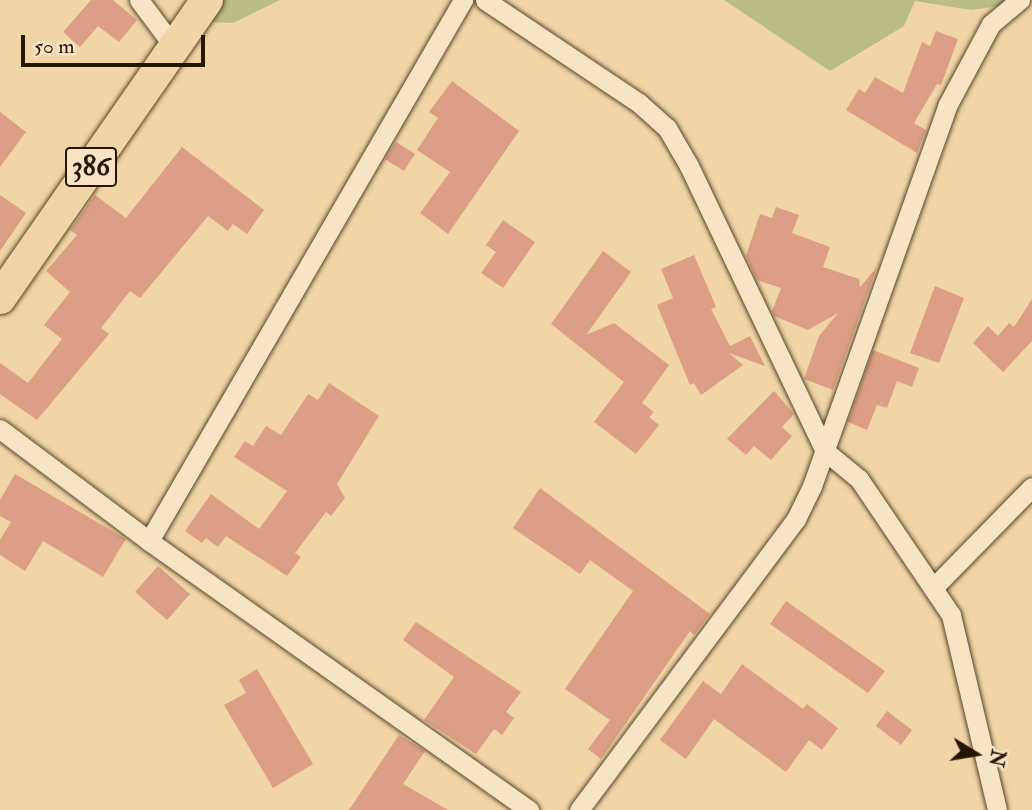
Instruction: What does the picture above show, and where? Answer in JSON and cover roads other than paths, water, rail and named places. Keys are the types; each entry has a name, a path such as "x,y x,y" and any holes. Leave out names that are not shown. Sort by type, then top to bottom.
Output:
{"highway":[{"name":"386","path":"0,298 206,0"}],"street":[{"path":"139,0 178,41"},
{"path":"149,541 463,0"},
{"path":"485,0 639,103 667,128 825,451 859,479 951,615 997,810"},
{"path":"579,810 796,519 825,451 947,106 991,24 1020,0"},
{"path":"0,429 149,541 529,810"},
{"path":"933,587 1032,487"}]}
